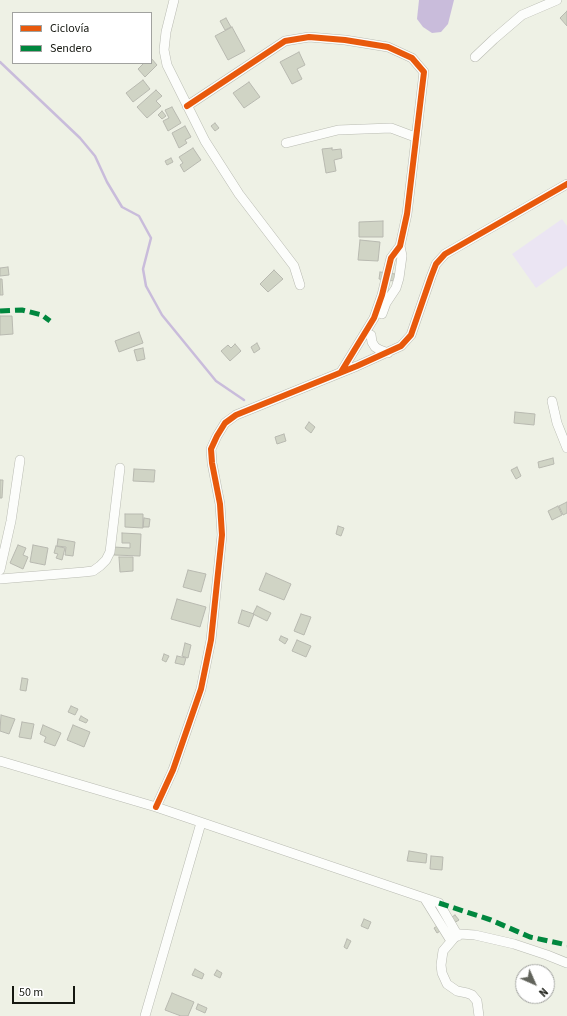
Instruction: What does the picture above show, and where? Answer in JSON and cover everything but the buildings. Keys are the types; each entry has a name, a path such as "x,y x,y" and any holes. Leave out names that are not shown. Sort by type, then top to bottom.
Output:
{"street":[{"path":"174,0 166,32 164,50 167,65 205,141 239,194 294,266 300,285"},
{"path":"475,57 522,16 557,0"},
{"path":"187,106 285,41 309,37 345,40 388,47 412,58 424,72 415,137 413,170 407,214 400,246 402,256 396,288 386,303 381,318 358,354 357,366"},
{"path":"286,142 338,130 391,128 415,137"},
{"path":"156,808 173,770 201,689 211,640 222,535 220,504 212,463 211,449 225,423 236,415 357,366 401,346 411,335 436,264 445,254 567,184"},
{"path":"341,372 374,318 384,289 391,258 400,246"},
{"path":"371,335 372,342 375,347 388,353"},
{"path":"552,401 557,424 567,448"},
{"path":"0,570 11,521 20,460"},
{"path":"0,579 92,571 100,566 106,560 110,552 120,468"},
{"path":"0,760 156,808 439,903 454,938"},
{"path":"146,1016 201,823"},
{"path":"425,899 454,938"},
{"path":"479,1016 476,1001 472,995 457,991 447,984 442,973 441,965 443,951 454,938 460,934 514,944 567,963"}],"shaded area":[{"path":"419,0 454,0 448,24 441,32 432,33 423,27 417,19"},
{"path":"562,219 567,226 567,266 536,288 512,254"}],"waterway":[{"path":"0,62 80,138 95,156 107,182 122,207 139,216 151,238 143,269 146,286 162,315 216,381 244,400"}],"marked path":[{"path":"0,311 22,310 42,315 50,321"},
{"path":"439,903 491,920 530,937 567,945"}],"cycle path":[{"path":"187,106 285,41 309,37 345,40 388,47 412,58 424,72 407,214 400,246 391,258 382,295 374,318 341,372"},
{"path":"156,807 173,770 201,689 211,640 222,535 220,504 212,463 211,449 225,423 236,415 357,366 401,346 411,335 436,264 445,254 567,184"}]}
